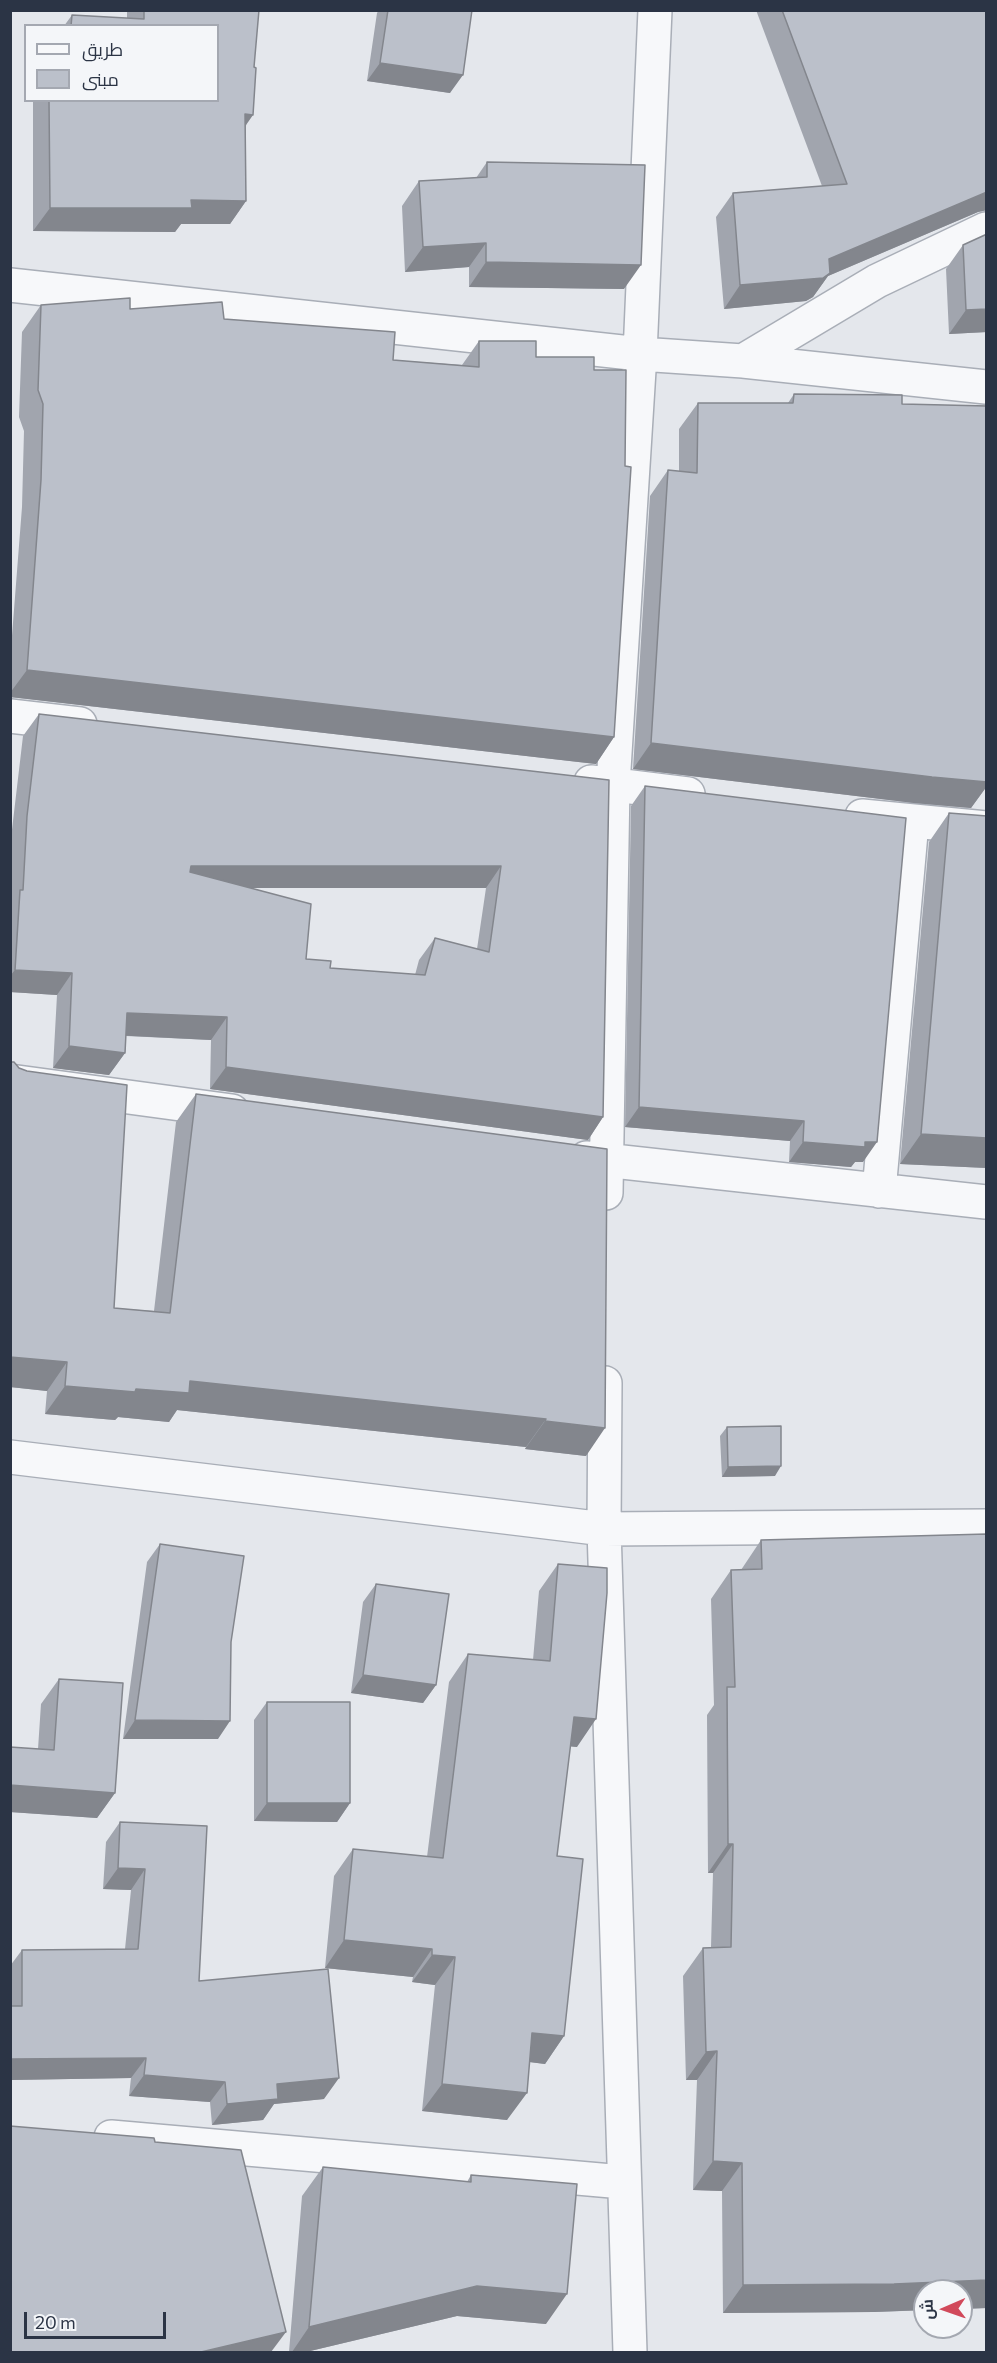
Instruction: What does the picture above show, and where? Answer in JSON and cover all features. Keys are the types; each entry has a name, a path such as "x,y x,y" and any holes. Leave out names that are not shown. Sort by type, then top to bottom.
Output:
{"street":[{"path":"606,1220 613,785 640,354 655,10"},
{"path":"743,361 877,281 987,229"},
{"path":"10,285 640,354 743,361 987,387"},
{"path":"10,716 105,727"},
{"path":"566,780 716,798"},
{"path":"831,812 987,828"},
{"path":"879,1191 912,822"},
{"path":"10,1081 256,1114"},
{"path":"559,1155 987,1202"},
{"path":"605,1348 604,1529 630,2352"},
{"path":"10,1457 604,1529 987,1526"},
{"path":"81,2135 623,2182"}],"building":[{"path":"144,10 259,10 253,115 245,114 246,201 191,200 192,208 50,208 49,102 219,102 219,24 71,24 72,15 144,19"},
{"path":"388,10 472,10 463,75 380,63"},
{"path":"782,10 987,10 987,192 829,259 830,273 823,278 740,285 733,193 847,184"},
{"path":"487,162 645,165 641,265 486,262 486,243 423,247 419,181 487,177"},
{"path":"987,234 987,309 966,310 963,245"},
{"path":"130,298 130,309 222,302 224,319 395,332 393,360 479,367 479,341 536,341 536,357 594,357 594,370 626,370 625,466 631,467 614,737 27,670 41,480 43,404 38,390 41,305"},
{"path":"794,394 902,395 902,404 987,406 987,782 651,743 668,470 697,473 698,403 793,403"},
{"path":"39,714 609,780 603,1117 226,1067 227,1017 127,1013 125,1053 69,1046 72,973 15,970 27,816","holes":["191,866 501,866 489,952 435,938 425,975 330,968 331,961 306,959 311,904 190,872"]},
{"path":"645,786 906,818 877,1142 865,1142 865,1147 803,1142 804,1121 639,1107"},
{"path":"949,813 987,816 987,1138 921,1134"},
{"path":"10,1062 14,1062 19,1068 27,1071 127,1085 114,1308 170,1313 196,1094 607,1149 605,1428 545,1421 546,1419 190,1381 189,1393 136,1389 135,1392 65,1386 67,1362 10,1357"},
{"path":"781,1426 781,1466 728,1467 727,1427"},
{"path":"987,1534 987,2280 913,2279 913,2283 894,2284 743,2285 742,2163 713,2161 717,2051 706,2052 703,1948 731,1947 733,1844 728,1844 727,1687 735,1687 731,1570 762,1569 761,1540"},
{"path":"160,1544 244,1556 231,1642 230,1721 135,1720"},
{"path":"558,1564 607,1568 607,1593 596,1719 574,1717 557,1856 583,1859 564,2036 532,2033 527,2093 442,2084 455,1957 432,1955 432,1949 344,1940 353,1849 443,1858 468,1654 550,1661"},
{"path":"376,1584 449,1594 436,1685 363,1675"},
{"path":"59,1679 123,1683 115,1793 10,1785 10,1747 54,1750"},
{"path":"267,1702 350,1702 350,1803 267,1803"},
{"path":"120,1822 207,1826 199,1981 328,1969 339,2078 277,2084 278,2099 227,2104 225,2082 144,2075 146,2058 10,2059 10,2006 22,2006 22,1950 138,1949 145,1869 118,1868"},
{"path":"10,2126 154,2138 155,2142 241,2150 286,2332 201,2352 10,2352"},
{"path":"323,2167 471,2182 471,2175 577,2184 567,2294 477,2286 309,2327"}]}
